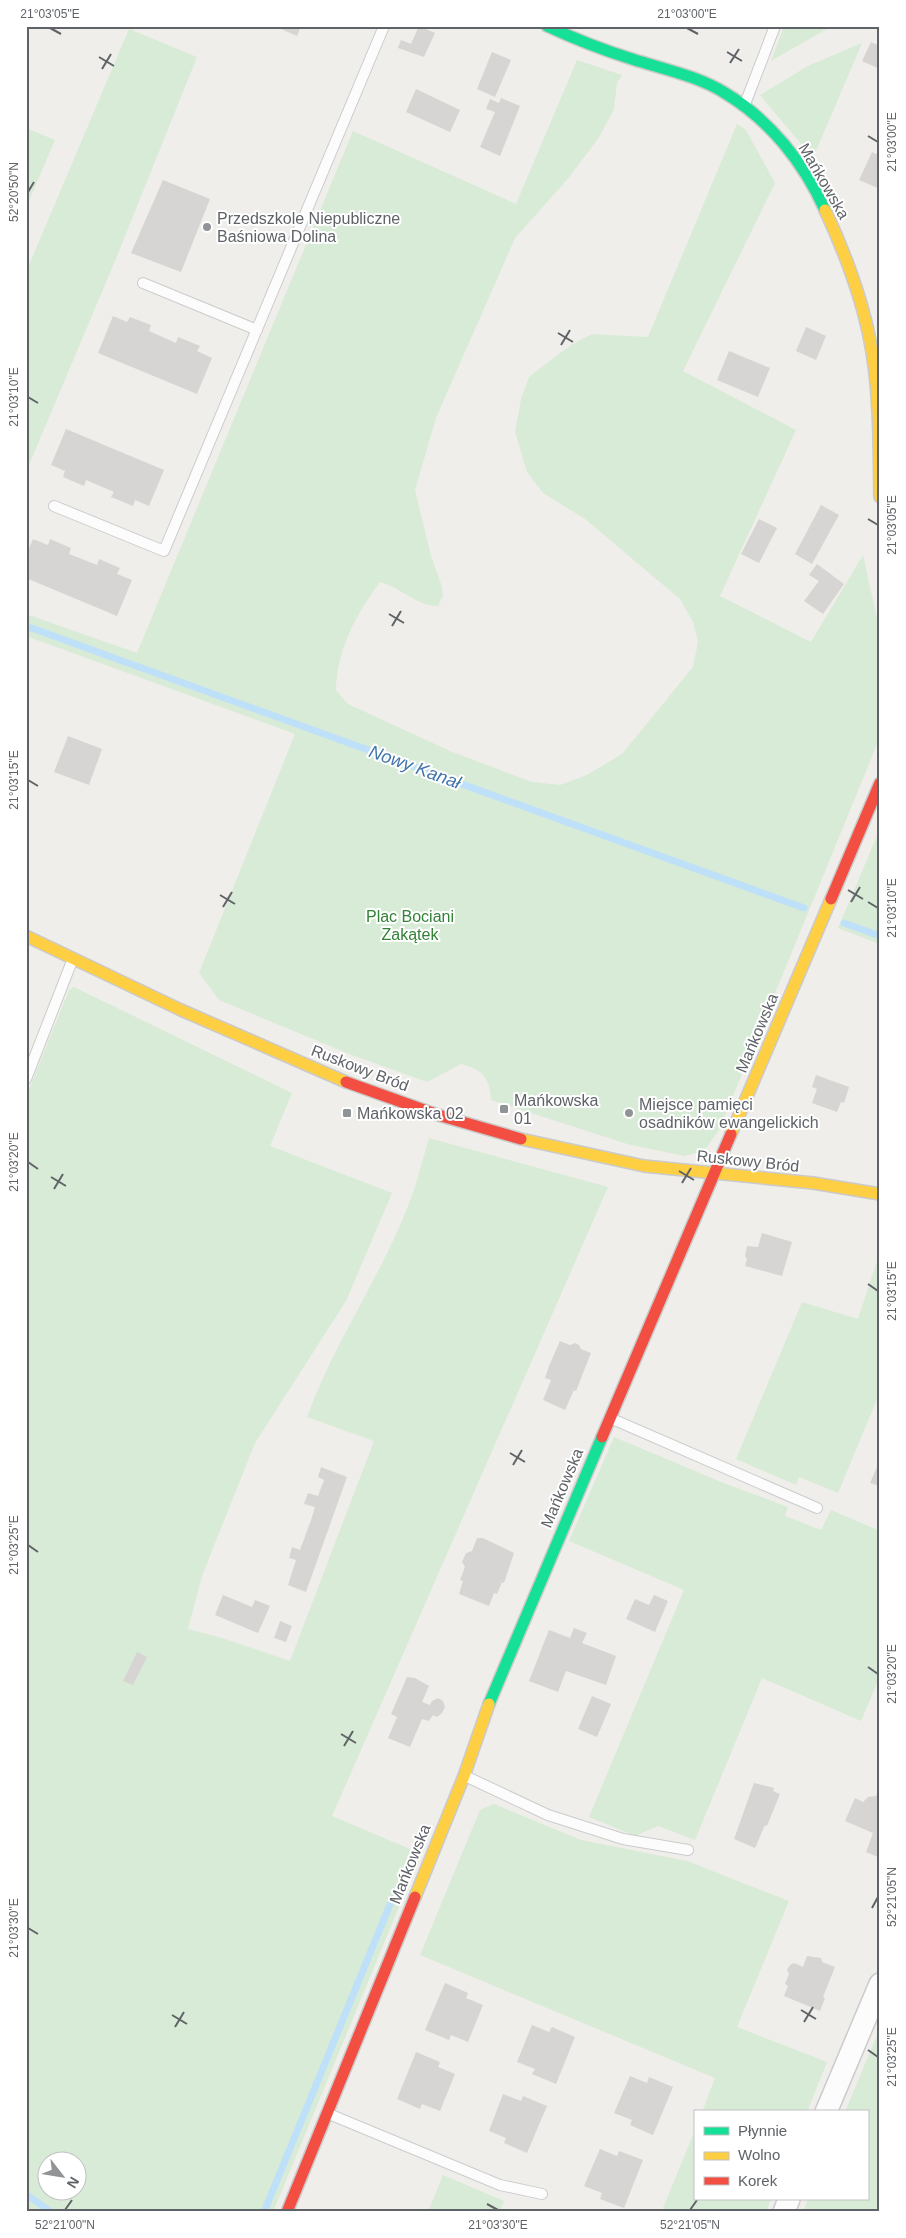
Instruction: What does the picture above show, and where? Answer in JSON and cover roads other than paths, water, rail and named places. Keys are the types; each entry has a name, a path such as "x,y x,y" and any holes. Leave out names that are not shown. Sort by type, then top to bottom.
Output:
{"street":[{"name":"Mańkowska","path":"547,26 612,53 698,80 745,105 778,136 803,171 836,234 853,275 872,351 880,497"},
{"name":"Mańkowska","path":"287,2212 464,1776 490,1701 880,783"},
{"name":"Ruskowy Bród","path":"26,936 271,1051 340,1080 428,1111 595,1157 666,1169 764,1178 880,1194"},
{"path":"827,2110 880,1984"},
{"path":"784,2212 789,2200"}],"lane":[{"path":"54,506 164,551 384,26"},
{"path":"745,105 775,26"},
{"path":"143,283 257,330"},
{"path":"26,1079 73,959"},
{"path":"609,1418 818,1508"},
{"path":"464,1776 548,1815 623,1839 688,1850"},
{"path":"328,2114 500,2185 542,2194"}],"waterway":[{"name":"Nowy Kanał","path":"26,626 804,908"},
{"name":"Nowy Kanał","path":"844,923 880,936"},
{"path":"264,2212 391,1902"},
{"path":"26,2194 51,2212"}],"place":[{"name":"Przedszkole Niepubliczne Baśniowa Dolina","path":"207,227"},
{"name":"Mańkowska 01","path":"504,1109"},
{"name":"Mańkowska 02","path":"347,1113"},
{"name":"Miejsce pamięci osadników ewangelickich","path":"629,1113"}],"park label":[{"name":"Plac Bociani Zakątek","path":"410,925"}]}
